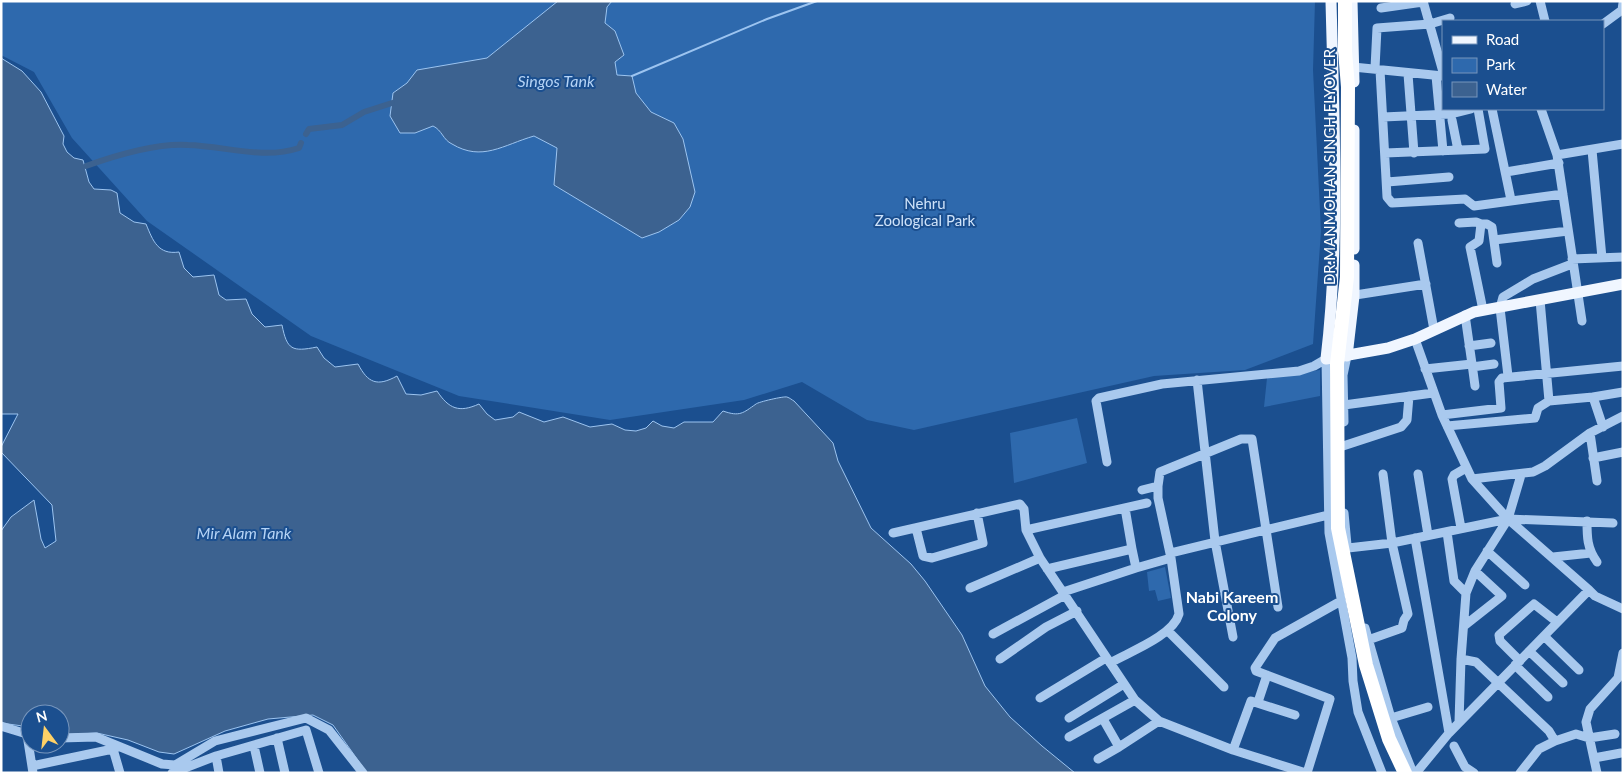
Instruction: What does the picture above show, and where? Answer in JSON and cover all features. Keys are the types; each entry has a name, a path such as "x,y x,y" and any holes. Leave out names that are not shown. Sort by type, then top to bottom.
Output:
{"highway":[{"name":"DR.MANMOHAN SINGH FLYOVER","path":"1338,1 1343,129 1340,304 1332,356 1331,496 1335,544 1350,621 1381,736 1398,773"},
{"name":"DR.MANMOHAN SINGH FLYOVER","path":"1345,1 1345,52 1348,87 1347,277 1336,364 1338,528 1366,665 1389,739 1405,773"}],"main road":[{"path":"1331,1 1336,211 1334,296 1326,359 1388,348 1415,339 1465,316 1484,310 1623,284"},
{"path":"1347,356 1354,296 1352,1"},
{"path":"1332,22 1352,19"}],"street":[{"path":"1515,4 1526,1"},
{"path":"1540,1 1546,20"},
{"path":"1381,8 1423,2 1440,48 1440,115 1443,151"},
{"path":"1604,23 1622,9"},
{"path":"1443,20 1450,18"},
{"path":"1442,20 1430,24 1376,28 1387,197 1392,203 1465,199 1474,206 1480,237 1470,247 1484,310"},
{"path":"1353,67 1408,74 1440,75"},
{"path":"1408,74 1414,153"},
{"path":"1383,118 1411,114 1440,115 1466,110"},
{"path":"1385,153 1485,148 1478,110"},
{"path":"1492,110 1511,200"},
{"path":"1541,110 1558,159 1582,321"},
{"path":"1452,120 1458,150"},
{"path":"1506,172 1623,144"},
{"path":"1592,150 1602,258"},
{"path":"1387,182 1449,177"},
{"path":"1474,206 1563,194"},
{"path":"1459,222 1490,225 1494,240 1496,263"},
{"path":"1494,240 1568,231"},
{"path":"1418,243 1434,330"},
{"path":"1508,376 1500,308 1503,297 1534,279 1572,261 1623,257"},
{"path":"1334,296 1354,296 1426,284"},
{"path":"1540,300 1549,401"},
{"path":"1465,316 1475,386"},
{"path":"1415,339 1433,393 1472,479 1508,519 1595,596 1623,609"},
{"path":"1469,346 1491,342"},
{"path":"1347,356 1343,375 1342,479 1348,548 1368,640 1391,718 1415,773 1450,732 1589,590"},
{"path":"1107,462 1097,399 1162,384 1291,372 1314,366 1326,359 1328,514 1352,658 1353,681 1358,712 1382,773"},
{"path":"1425,369 1494,364"},
{"path":"1442,415 1501,408 1500,380 1508,376 1623,366"},
{"path":"1197,380 1215,541 1233,637"},
{"path":"1447,426 1535,418 1538,408 1549,401 1623,392"},
{"path":"1344,405 1433,393"},
{"path":"1343,446 1401,427 1407,420 1409,396"},
{"path":"1593,397 1603,427"},
{"path":"1472,479 1521,475 1545,466 1590,433 1623,416"},
{"path":"1590,433 1597,481"},
{"path":"1040,698 1108,660 1168,631 1177,621 1179,614 1170,555 1158,498 1160,472 1241,439 1252,439 1278,607"},
{"path":"1593,458 1623,452"},
{"path":"1461,528 1452,479 1454,475 1466,468"},
{"path":"1368,640 1398,632 1402,628 1408,614 1392,543 1383,474"},
{"path":"1418,474 1428,535"},
{"path":"1460,722 1460,659 1466,593 1487,551 1508,519 1521,475"},
{"path":"1142,490 1158,486"},
{"path":"1026,530 1148,503"},
{"path":"893,533 1020,504 1024,510 1026,530 1040,558 1134,700 1159,720 1233,750 1307,773 1330,699 1256,672 1255,668 1275,638 1341,600"},
{"path":"1125,508 1136,568"},
{"path":"916,528 923,556 932,558 983,543 977,513"},
{"path":"993,634 1064,594 1170,555 1215,541 1328,514 1344,515"},
{"path":"1348,548 1392,543 1508,519 1613,523"},
{"path":"1587,521 1587,542 1597,562"},
{"path":"1447,532 1454,581 1466,593"},
{"path":"1415,538 1450,732"},
{"path":"1047,569 1132,549"},
{"path":"1487,551 1525,585"},
{"path":"1553,557 1591,553"},
{"path":"970,588 1040,558"},
{"path":"1464,626 1502,596 1476,571"},
{"path":"1548,697 1500,641 1499,635 1534,604 1557,622"},
{"path":"1000,659 1046,627 1076,611"},
{"path":"1168,631 1224,687"},
{"path":"1544,636 1579,670"},
{"path":"1529,651 1563,683"},
{"path":"1597,773 1586,722 1590,708 1618,678 1623,653"},
{"path":"1460,659 1476,662 1549,731 1555,741"},
{"path":"1258,702 1267,675"},
{"path":"1069,718 1124,684"},
{"path":"1069,737 1134,700"},
{"path":"1233,750 1250,702 1258,702 1295,715"},
{"path":"1391,718 1428,707"},
{"path":"70,738 96,737 162,764 175,765 215,742 306,718 329,730 363,773"},
{"path":"1103,719 1119,747"},
{"path":"1098,759 1159,720"},
{"path":"1,726 20,734"},
{"path":"176,772 216,756 306,730 319,773"},
{"path":"1520,773 1539,749 1555,741 1576,734 1590,738 1615,734"},
{"path":"277,738 285,773"},
{"path":"254,746 260,773"},
{"path":"1454,746 1465,768 1474,773"},
{"path":"31,754 32,769 113,749 120,773"},
{"path":"1594,758 1620,753"},
{"path":"216,756 219,773"},
{"path":"1268,773 1273,763"}],"green space":[{"name":"Nehru Zoological Park","path":"1,1 1315,1 1313,70 1321,231 1313,344 1245,370 1154,376 914,430 867,420 802,382 744,400 610,420 459,396 311,336 147,221 72,138 34,72 1,55"},
{"path":"1320,370 1320,396 1264,407 1267,378"},
{"path":"1077,418 1087,463 1014,483 1010,433"},
{"path":"1165,567 1171,598 1158,601 1155,590 1149,591 1147,572"}],"water":[{"name":"Singos Tank","path":"558,1 612,1 607,7 605,23 615,31 624,55 615,62 617,75 632,76 636,93 651,112 674,123 683,139 695,192 690,207 679,220 659,232 642,238 554,185 557,148 534,136 493,150 473,152 449,142 433,126 415,133 400,133 390,116 393,93 407,83 417,70 487,58"},
{"name":"Mir Alam Tank","path":"1,58 22,71 41,92 64,136 63,144 67,152 74,158 83,160 89,182 94,189 111,190 117,193 120,213 134,222 146,224 157,246 161,249 179,252 184,268 193,277 214,275 219,295 226,300 246,299 252,314 265,327 282,325 286,340 292,347 302,349 317,347 324,358 335,367 358,364 369,379 379,382 397,376 406,394 421,395 437,391 446,402 455,408 472,407 479,404 495,420 513,417 519,412 544,422 563,417 590,427 612,424 625,430 636,431 646,428 653,421 662,426 674,428 684,422 713,422 723,411 734,414 741,413 758,403 771,399 787,397 794,401 833,443 838,461 871,528 911,564 962,635 985,686 1010,717 1075,773 367,773 333,725 313,715 268,719 225,731 174,754 159,752 128,740 97,733 70,734 70,704 20,704 20,726 1,723 1,531 11,517 34,500 41,539 45,548 56,541 52,505 1,452 1,447 18,414 1,414"}],"waterway":[{"path":"632,76 767,19 817,1"},
{"path":"306,134 309,129 342,125 364,112 392,103"},
{"path":"86,166 123,154 163,146 188,145 272,153 299,148 301,143"}],"district":[{"name":"Nabi Kareem Colony","path":"1232,605"}]}
